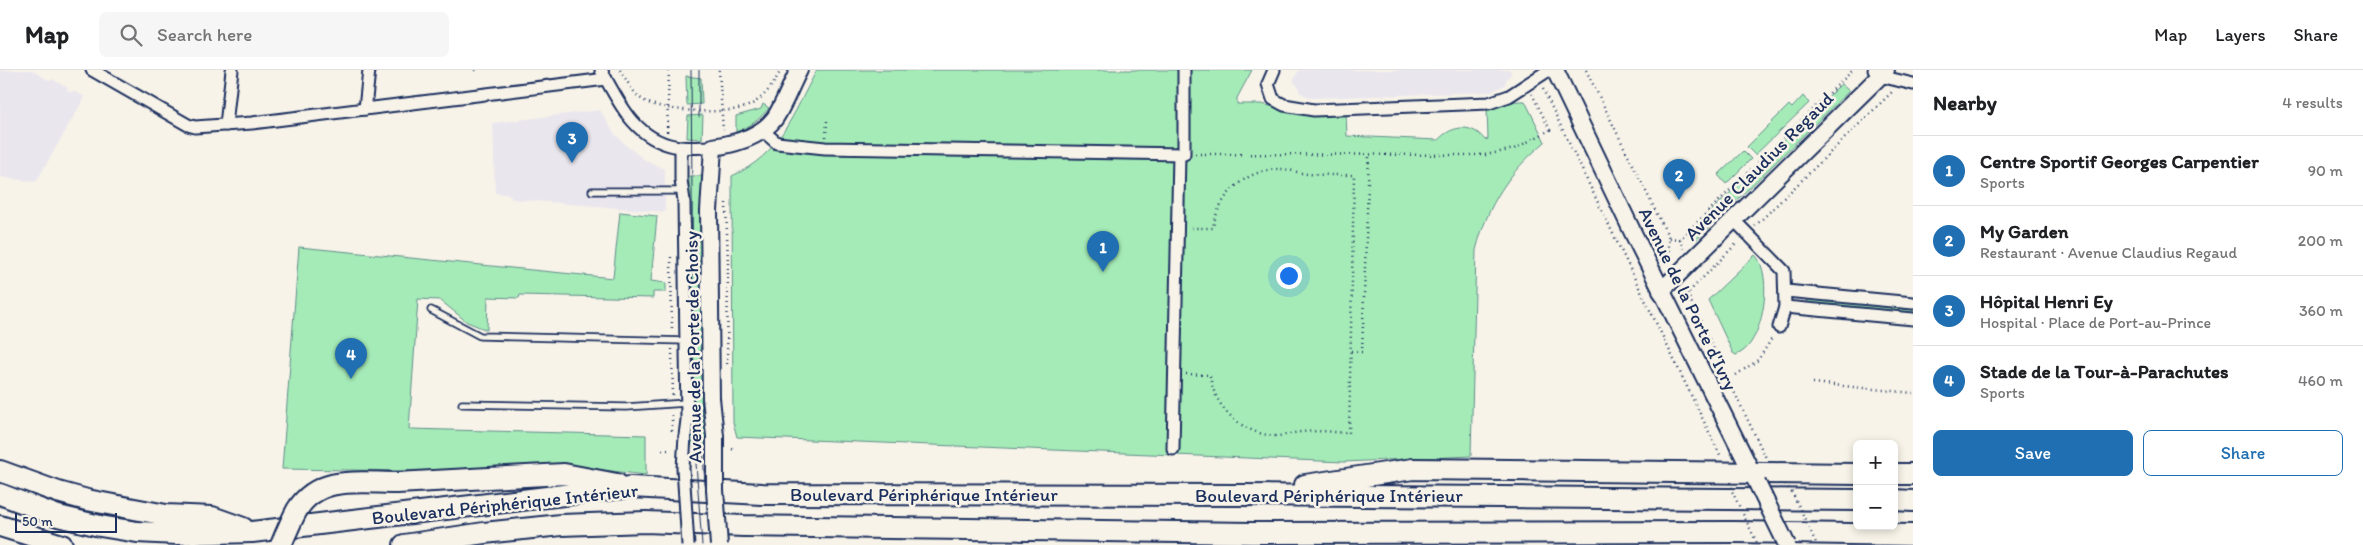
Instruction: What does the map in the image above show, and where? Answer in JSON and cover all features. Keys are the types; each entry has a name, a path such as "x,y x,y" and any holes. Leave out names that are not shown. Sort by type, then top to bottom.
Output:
{"highway":[{"path":"1241,495 1413,469 1853,474"},
{"path":"0,471 58,492 87,500 166,515 212,517 252,532"},
{"path":"281,545 298,509 306,499 319,489 333,483 348,481 397,483 564,474 631,487"},
{"path":"1898,474 1913,474"},
{"name":"Boulevard Périphérique Intérieur","path":"0,494 58,516 137,532 177,534 252,532 631,487 762,494 1241,495 1853,500"},
{"path":"1898,500 1913,501"},
{"path":"404,545 484,533 561,525 646,522 744,526 1252,532 1734,532 1913,535"},
{"path":"0,526 62,545"},
{"path":"1252,532 1312,545"}],"main road":[{"path":"719,146 746,139 762,130 774,119 800,70"},
{"name":"Avenue de la Porte d'Ivry","path":"1555,70 1661,291 1759,473 1787,545"},
{"name":"Avenue Claudius Regaud","path":"1661,291 1880,72"},
{"name":"Avenue de la Porte de Choisy","path":"719,146 709,210 712,405 719,545"}],"street":[{"path":"92,70 188,125 196,127 365,109 603,75 622,109 644,133 667,144 681,147 719,146"},
{"path":"226,125 232,70"},
{"path":"365,109 368,70"},
{"path":"1173,449 1177,228 1184,70"},
{"path":"1274,71 1268,88 1273,99 1284,105 1314,110 1489,103 1509,96 1549,70"},
{"path":"1880,72 1913,84"},
{"path":"762,130 777,143 826,148 1181,154"},
{"name":"Avenue de la Porte de Choisy","path":"681,147 686,341 685,436 682,468 688,545"},
{"path":"1733,220 1784,272 1786,292 1779,328"},
{"path":"1786,292 1913,303"},
{"path":"1784,307 1913,319"}],"lane":[{"path":"592,191 682,191"},
{"path":"430,310 480,336 686,341"},
{"path":"462,404 626,408 686,403"}],"path":[{"path":"475,70 476,74"},
{"path":"620,70 638,96 644,101 668,109 720,110 737,110 748,107 759,100 771,88 781,70"},
{"path":"667,144 669,70"},
{"path":"719,70 719,146"},
{"name":"Avenue de la Porte d'Ivry","path":"1586,70 1669,238 1668,247"},
{"path":"1852,71 1855,76"},
{"name":"Avenue Claudius Regaud","path":"1669,238 1680,238 1852,71"},
{"name":"Avenue de la Porte d'Ivry","path":"1539,81 1722,458"},
{"path":"1181,154 1485,155 1514,149 1550,130 1529,88"},
{"path":"1753,229 1891,92"},
{"path":"826,131 827,122"},
{"path":"1351,351 1362,352 1369,154"},
{"path":"1174,374 1210,375 1216,396 1225,410 1243,426 1254,431 1277,436 1301,432 1350,433 1354,175 1304,174 1281,169 1258,173 1242,181 1229,192 1219,207 1213,228 1177,228"},
{"name":"Avenue de la Porte de Choisy","path":"726,201 728,264 727,368"},
{"name":"Avenue Claudius Regaud","path":"1680,238 1682,247"},
{"name":"Avenue Claudius Regaud","path":"1686,294 1741,240"},
{"name":"Avenue de la Porte d'Ivry","path":"1686,294 1759,473"},
{"path":"1736,375 1758,360 1779,328"},
{"path":"1813,383 1913,393"},
{"path":"662,450 668,450"},
{"path":"1730,482 1732,491 1758,545"},
{"path":"1785,484 1793,494 1817,545"}],"shaded area":[{"path":"0,70 32,70 50,81 52,79 68,88 67,90 70,92 74,91 85,97 36,182 0,177"},
{"path":"1299,70 1510,70 1512,73 1506,80 1505,85 1491,92 1311,98 1299,92 1299,87 1293,81"},
{"path":"600,110 614,133 628,147 645,160 665,169 665,212 511,199 511,195 495,193 493,123"}],"green space":[{"path":"817,70 1252,70 1237,98 1237,104 1261,104 1312,115 1346,113 1347,136 1438,140 1449,131 1462,128 1474,131 1485,140 1488,139 1487,108 1515,101 1525,101 1545,142 1520,165 1501,190 1487,218 1476,250 1471,456 1344,462 737,437 733,422 732,176 749,167 774,145 784,132"},
{"path":"686,76 701,78 702,104 687,105"},
{"path":"1841,84 1849,91 1696,240 1689,233"},
{"path":"1803,96 1809,103 1755,155 1747,147 1789,105 1792,108"},
{"path":"763,104 769,108 762,116 736,132 736,116 761,109"},
{"path":"703,115 702,139 687,138 688,116"},
{"path":"1743,151 1751,159 1726,184 1718,175"},
{"path":"689,176 702,176 706,445 692,445"},
{"path":"620,212 657,216 651,281 666,283 666,292 653,292 653,298 520,295 519,298 488,297 487,330 467,322 440,300 418,299 409,429 646,435 646,475 551,464 415,471 282,469 299,247 613,278"},
{"path":"1755,255 1761,264 1764,277 1763,309 1753,338 1746,349 1736,355 1733,353 1708,300"},
{"path":"1808,298 1913,308 1913,314 1807,305"}],"tram line":[{"path":"691,70 694,436 702,545"},
{"path":"699,70 699,117"},
{"path":"701,347 702,436 705,485"}],"place":[{"name":"Hôpital Henri Ey","path":"572,163"},
{"name":"My Garden","path":"1679,200"},
{"name":"Centre Sportif Georges Carpentier","path":"1103,272"},
{"name":"Stade de la Tour-à-Parachutes","path":"351,379"}]}
